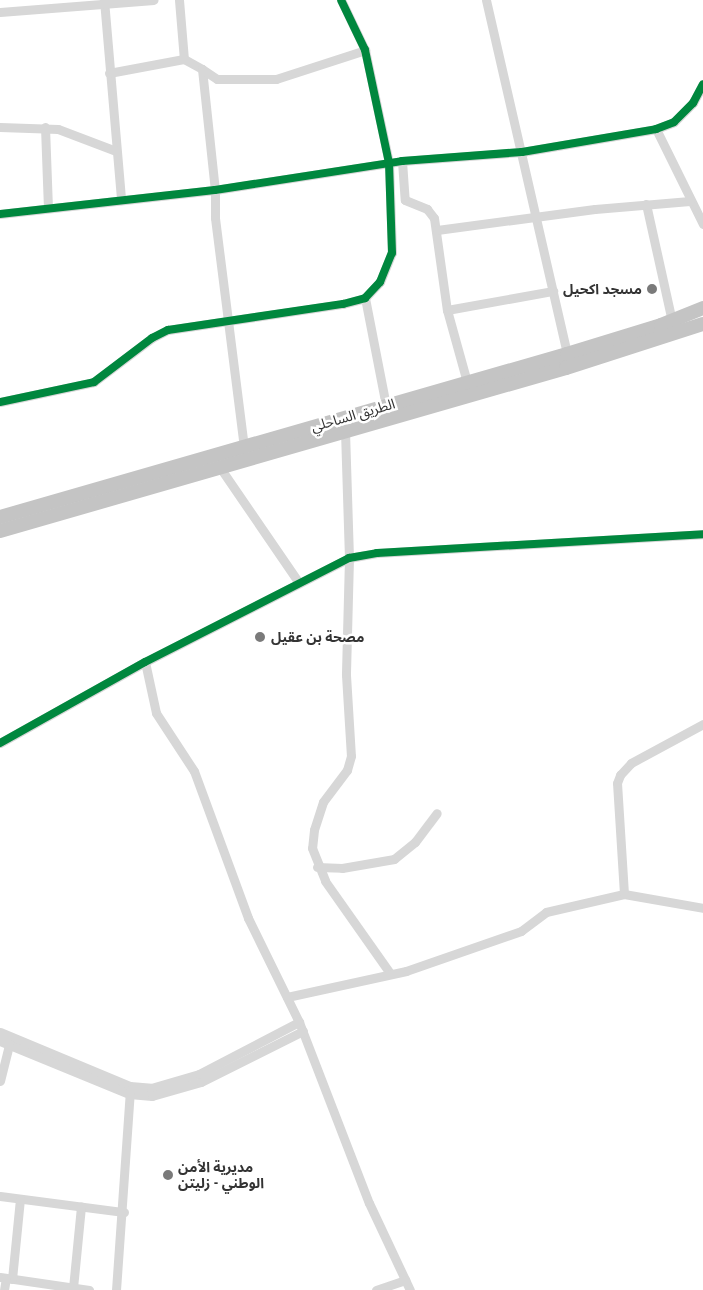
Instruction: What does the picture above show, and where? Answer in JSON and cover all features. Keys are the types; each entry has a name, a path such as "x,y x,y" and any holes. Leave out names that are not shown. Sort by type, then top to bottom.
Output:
{"highway":[{"name":"الطريق الساحلي","path":"0,517 567,354 672,321 703,308"},
{"name":"الطريق الساحلي","path":"0,531 221,469 566,368 703,324"}],"street":[{"path":"0,12 154,0"},
{"path":"179,0 184,59"},
{"path":"0,402 94,382 152,338 168,330 365,298 380,282 392,253 389,163 365,50 341,0"},
{"path":"486,0 522,152 534,219 567,354"},
{"path":"104,3 121,200"},
{"path":"109,73 184,59 217,78 276,79 365,50"},
{"path":"202,69 215,190 215,218 230,320 244,446"},
{"path":"0,214 215,190 402,161 522,152 656,129 674,122 693,103 703,84"},
{"path":"0,127 45,127 116,151"},
{"path":"45,127 48,208"},
{"path":"656,129 703,224"},
{"path":"402,161 405,200 432,213 437,230 447,310 467,382"},
{"path":"437,230 646,204 690,201"},
{"path":"646,204 672,321"},
{"path":"447,310 553,291"},
{"path":"365,298 386,406"},
{"path":"345,432 349,558 346,675 351,756 347,770 324,802 314,830 312,848 317,867 390,973"},
{"path":"221,469 300,582"},
{"path":"0,743 145,662 349,558 377,553 703,534"},
{"path":"145,662 156,713 194,771 242,902 303,1031 369,1203 410,1290"},
{"path":"624,894 618,783 620,775 631,763 703,724"},
{"path":"317,867 342,868 394,858 415,842 438,813"},
{"path":"287,997 433,963 521,931 546,912 624,894 703,908"},
{"path":"0,1032 129,1090 165,1087 199,1074 299,1022"},
{"path":"0,1041 129,1090 152,1096 174,1092 303,1031"},
{"path":"0,1082 10,1045"},
{"path":"116,1290 124,1212 129,1090"},
{"path":"0,1196 124,1212"},
{"path":"4,1290 20,1198"},
{"path":"6,1278 81,1289 81,1206"},
{"path":"376,1290 405,1280"}],"cycle path":[{"path":"0,402 94,382 152,338 168,330 343,304 365,298 380,282 392,253 389,163 365,50 341,0"},
{"path":"0,214 215,190 402,161 522,152 656,129 674,122 693,103 703,84"},
{"path":"0,743 145,662 349,558 377,553 703,534"}],"place":[{"name":"مسجد اكحيل","path":"652,289"},
{"name":"مصحة بن عقيل","path":"260,637"},
{"name":"مديرية الأمن الوطني - زليتن","path":"168,1175"}]}
